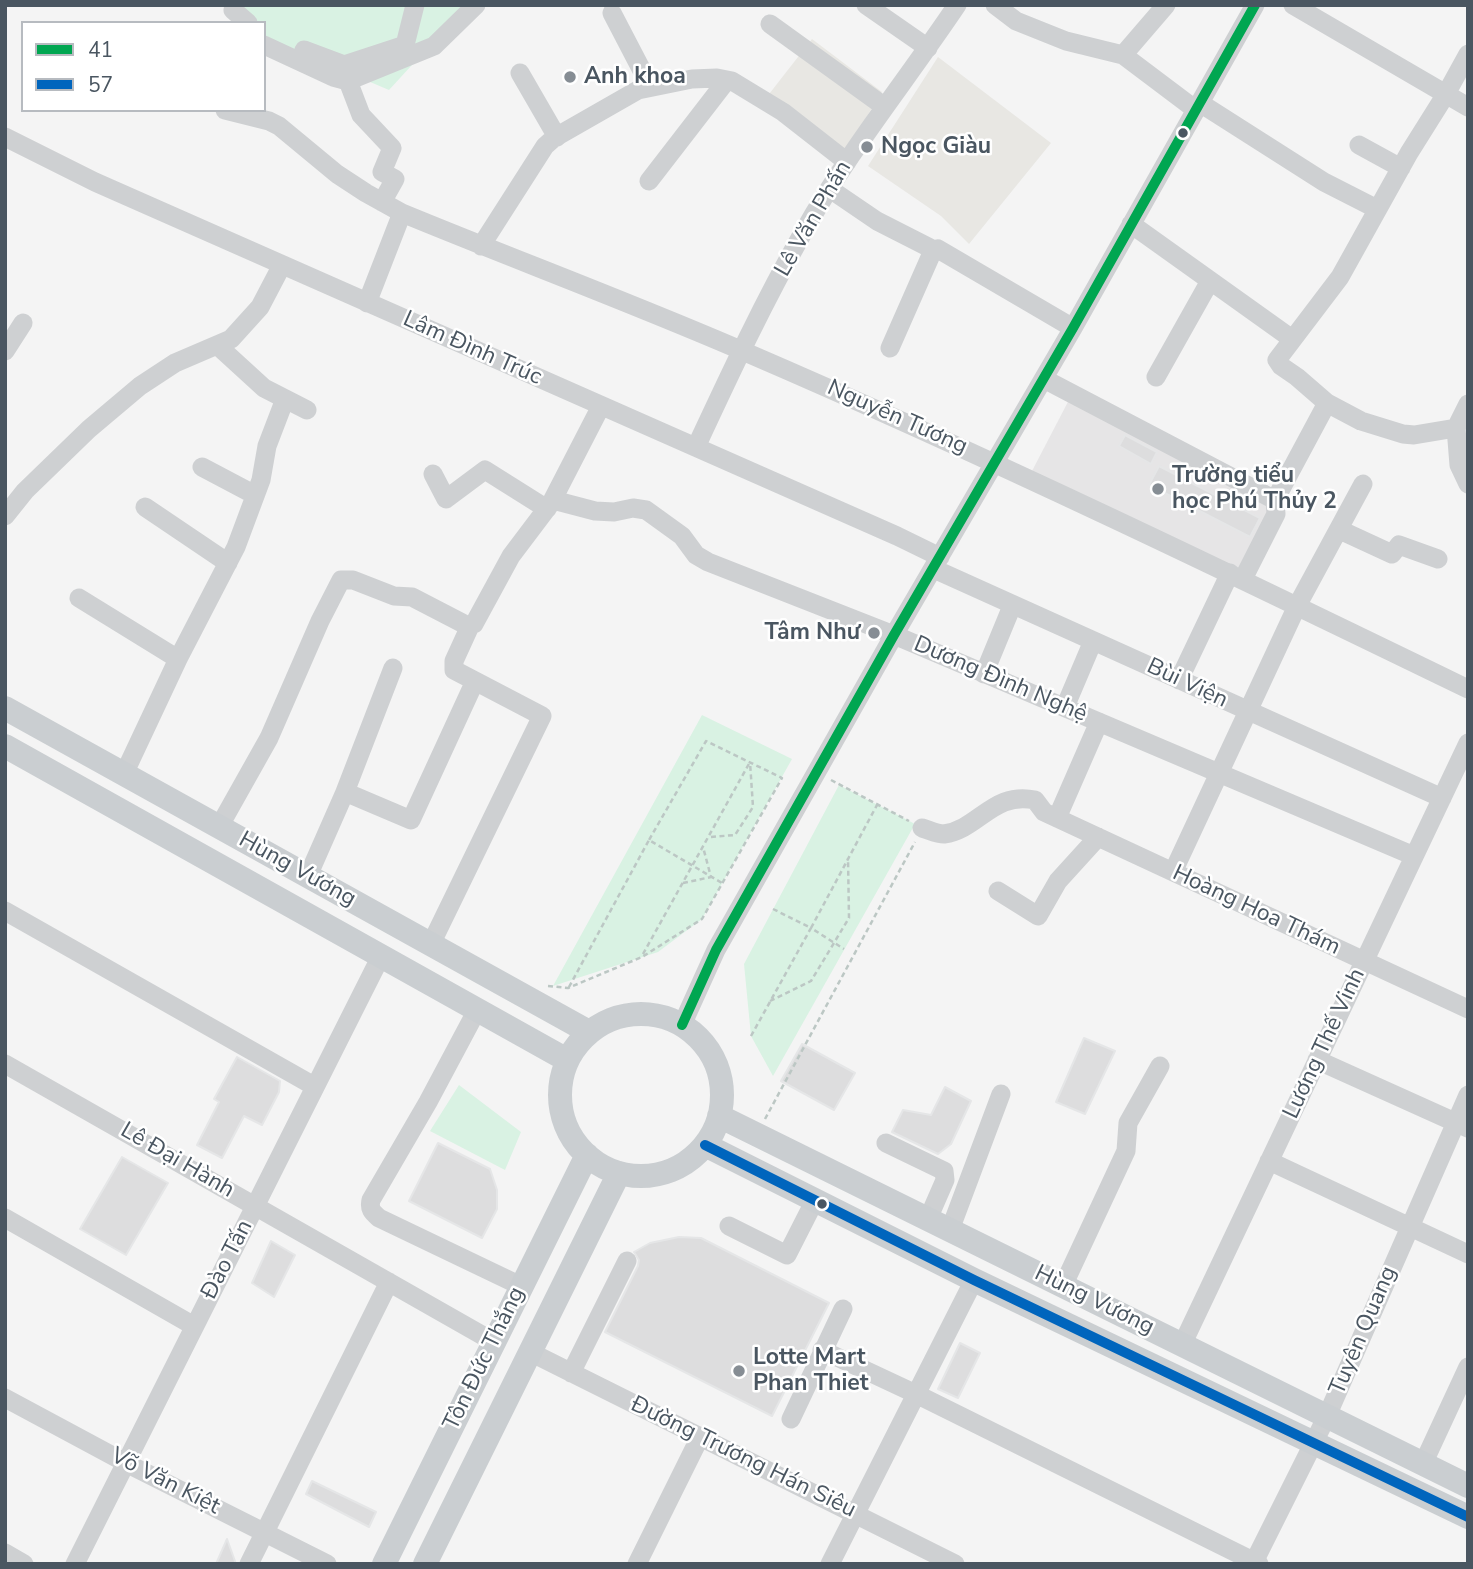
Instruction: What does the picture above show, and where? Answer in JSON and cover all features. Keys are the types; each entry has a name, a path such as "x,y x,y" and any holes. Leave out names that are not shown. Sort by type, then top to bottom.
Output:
{"main road":[{"name":"Hùng Vương","path":"5,708 589,1032"},
{"name":"Hùng Vương","path":"5,746 567,1060"},
{"path":"108,804 124,774"},
{"path":"635,1014 659,1016 682,1025 702,1042 716,1064 722,1090 719,1116 705,1145 688,1161 666,1172 643,1176 619,1173 602,1166 586,1155 573,1139 564,1121 559,1100 567,1060 576,1045 589,1032 611,1019 635,1014"},
{"name":"Hùng Vương","path":"719,1116 1468,1486"},
{"name":"Hùng Vương","path":"705,1145 974,1280 1468,1517"},
{"name":"Tôn Đức Thắng","path":"384,1564 586,1155"},
{"name":"Tôn Đức Thắng","path":"425,1564 619,1173"}],"street":[{"path":"215,5 229,21"},
{"path":"234,5 233,10 246,21"},
{"path":"266,35 344,65 405,45 415,5"},
{"path":"266,46 333,77 348,81 434,46 476,5"},
{"path":"866,5 928,48"},
{"name":"Lê Văn Phấn","path":"696,447 804,230 846,162 957,5"},
{"path":"995,5 1016,21 1066,41 1123,55 1198,107 1377,209"},
{"path":"1123,55 1166,5"},
{"path":"1293,5 1468,107"},
{"path":"682,1025 716,950 894,635 1073,328 1198,107 1251,7"},
{"path":"612,13 650,86"},
{"path":"770,24 885,107"},
{"path":"1456,428 1414,435 1362,421 1327,404 1278,363 1278,355 1340,276 1468,54"},
{"path":"520,73 557,136"},
{"path":"481,246 545,146 557,136 623,98 650,86 692,79 727,80 742,86 783,112 846,162"},
{"path":"649,181 727,80"},
{"path":"348,81 360,115 392,148 382,172 395,179 382,202"},
{"name":"Nguyễn Tương","path":"233,112 279,126 337,174 402,213 742,350 995,462 1237,576 1468,690"},
{"name":"Lâm Đình Trúc","path":"5,136 95,182 696,447 937,563"},
{"path":"1359,145 1401,167"},
{"path":"830,189 877,221 934,250 941,249 1073,328"},
{"path":"367,303 402,213"},
{"path":"1131,224 1292,339"},
{"path":"890,348 934,250"},
{"path":"5,516 25,491 89,429 140,386 175,363 231,339 260,307 282,265"},
{"path":"1156,377 1210,281"},
{"path":"5,351 23,323"},
{"path":"217,345 264,388 307,410"},
{"path":"1044,379 1275,500"},
{"path":"124,774 178,659 228,563 256,495 267,446 285,399"},
{"path":"1179,680 1237,576 1276,514 1275,500 1327,404"},
{"path":"1468,405 1456,428 1459,465 1468,484"},
{"path":"431,944 542,716 454,670 453,666 470,626 477,620 511,556 550,505 601,406"},
{"path":"202,467 256,495"},
{"name":"Dương Đình Nghệ","path":"433,474 446,499 485,470 550,505 614,512 633,508 646,510 682,536 696,555 708,562 894,635 1414,856"},
{"path":"1173,872 1297,606 1363,484"},
{"path":"145,507 228,563"},
{"path":"1339,530 1392,554 1399,545 1438,559"},
{"name":"Bùi Viện","path":"937,563 1013,606 1441,798"},
{"path":"219,827 270,738 320,621 341,580 353,580 394,596 412,597 470,626"},
{"path":"79,598 178,659"},
{"path":"984,674 1013,606"},
{"path":"1065,707 1093,641"},
{"path":"308,876 345,792 393,668"},
{"path":"345,792 411,820 475,681"},
{"path":"1050,815 1099,722"},
{"name":"Lương Thế Vinh","path":"1182,1345 1468,743"},
{"name":"Hoàng Hoa Thám","path":"922,828 942,834 961,828 994,805 1023,797 1035,800 1050,815 1468,1009"},
{"path":"998,891 1038,916 1058,881 1098,837"},
{"path":"5,911 314,1086"},
{"name":"Đào Tấn","path":"75,1564 381,957"},
{"path":"477,1010 370,1207 379,1218 521,1286"},
{"path":"1317,1060 1461,1125"},
{"name":"Lê Đại Hành","path":"5,1064 494,1342"},
{"path":"1063,1286 1126,1151 1128,1123 1160,1066"},
{"path":"939,1224 1002,1094"},
{"name":"Tuyên Quang","path":"1256,1563 1327,1416 1409,1225 1461,1125 1468,1095"},
{"path":"886,1143 944,1171 939,1224"},
{"path":"1269,1161 1468,1254"},
{"path":"729,1226 787,1255 815,1200"},
{"path":"5,1218 194,1326"},
{"path":"571,1373 627,1261"},
{"path":"830,1564 974,1280"},
{"path":"248,1564 389,1282"},
{"path":"791,1419 843,1308"},
{"path":"822,1350 1256,1563"},
{"name":"Đường Trương Hán Siêu","path":"530,1352 955,1564"},
{"path":"1423,1464 1468,1367"},
{"name":"Võ Văn Kiệt","path":"5,1398 126,1463 327,1564"},
{"path":"637,1564 700,1437"},
{"path":"5,1553 24,1564"}],"path":[{"path":"540,986 568,988 642,957 702,919 782,778 706,741 568,988"},
{"path":"709,837 735,835 752,807 750,762"},
{"path":"642,957 750,762"},
{"path":"756,1134 922,828 817,773"},
{"path":"751,1036 877,804"},
{"path":"649,840 722,883"},
{"path":"703,847 711,877"},
{"path":"770,1001 811,981 849,918 848,858"},
{"path":"684,883 711,877"},
{"path":"774,909 844,949"}],"shaded area":[{"path":"812,39 882,92 842,157 766,98"},
{"path":"938,57 1051,143 969,244 941,216 868,166"},
{"name":"Trường tiểu học Phú Thủy 2","path":"1071,396 1280,508 1247,575 1032,471"}],"green space":[{"path":"224,5 467,5 389,90 266,38 266,21 240,21"},
{"path":"702,715 792,759 702,919 658,952 553,986"},
{"path":"839,785 915,824 773,1076 751,1036 744,964"},
{"path":"459,1085 521,1132 505,1170 430,1131"}],"building":[{"path":"1125,435 1157,452 1151,464 1119,446"},
{"path":"1159,466 1260,518 1250,537 1149,485"},
{"path":"1084,1038 1115,1051 1085,1114 1056,1102"},
{"path":"802,1044 855,1073 834,1110 781,1081"},
{"path":"237,1057 280,1081 279,1092 262,1125 244,1116 222,1158 197,1145 219,1102 214,1099"},
{"path":"945,1087 971,1101 951,1144 938,1154 892,1132 903,1110 931,1115"},
{"path":"438,1143 490,1169 497,1190 497,1209 482,1238 409,1201"},
{"path":"122,1157 168,1183 126,1255 80,1229"},
{"name":"Lotte Mart Phan Thiet","path":"679,1237 701,1238 829,1303 772,1416 605,1332 638,1266 639,1260 634,1252 650,1243"},
{"path":"271,1241 295,1255 274,1297 252,1283"},
{"path":"960,1343 980,1353 958,1398 938,1389"},
{"path":"312,1481 376,1512 369,1527 306,1494"},
{"path":"227,1539 236,1564 216,1564"}],"transit line":[{"name":"41","path":"682,1025 716,950 1255,5"},
{"name":"57","path":"705,1145 974,1280 1468,1517"}],"place":[{"name":"Anh khoa","path":"570,77"},
{"name":"Ngọc Giàu","path":"867,147"},
{"name":"Trường tiểu học Phú Thủy 2","path":"1158,489"},
{"name":"Tâm Như","path":"874,633"},
{"name":"Lotte Mart Phan Thiet","path":"739,1371"}]}
